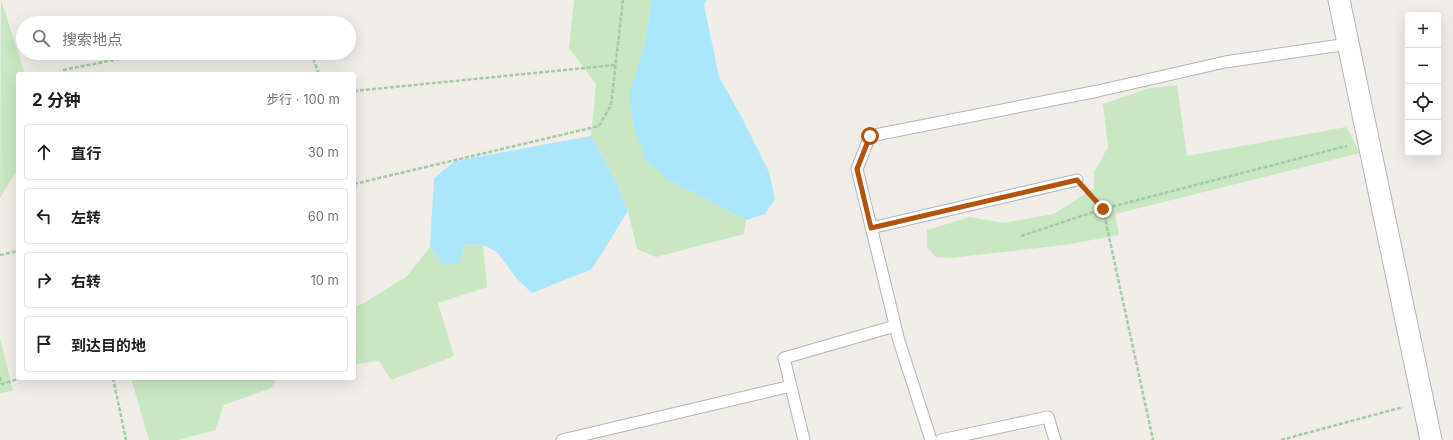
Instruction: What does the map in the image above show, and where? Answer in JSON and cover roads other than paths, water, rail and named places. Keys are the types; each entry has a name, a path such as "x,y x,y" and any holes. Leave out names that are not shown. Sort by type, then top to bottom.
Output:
{"street":[{"path":"1339,0 1431,440"}],"lane":[{"path":"931,440 899,341 857,169 870,136 1098,91 1225,62 1348,44"},
{"path":"871,228 1077,180"},
{"path":"804,440 784,358 895,326"},
{"path":"562,440 791,386"},
{"path":"941,440 1048,417 1055,440"}],"water":[{"path":"652,0 707,0 704,5 719,77 741,116 769,172 775,199 765,214 746,220 668,180 646,160 634,128 629,95 645,44"},
{"path":"591,136 616,182 628,211 592,269 532,293 516,278 497,252 483,245 465,244 459,264 442,264 430,247 434,178 455,161"}]}
